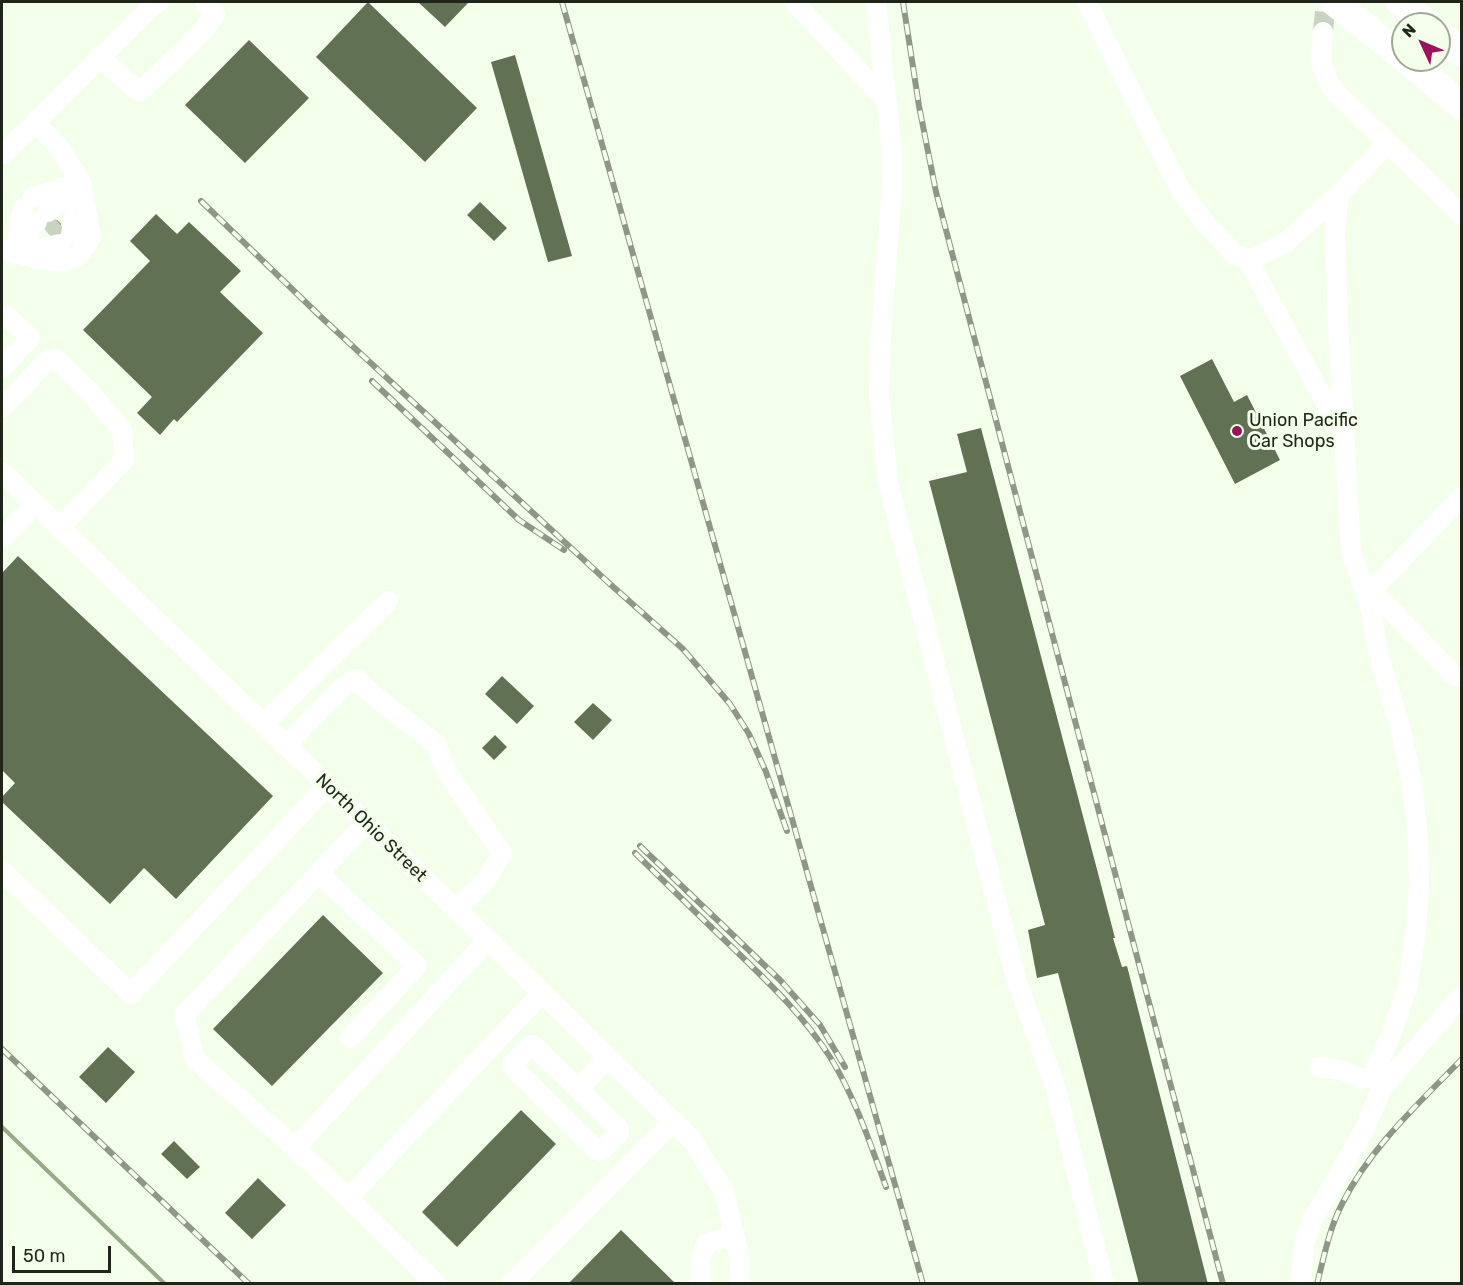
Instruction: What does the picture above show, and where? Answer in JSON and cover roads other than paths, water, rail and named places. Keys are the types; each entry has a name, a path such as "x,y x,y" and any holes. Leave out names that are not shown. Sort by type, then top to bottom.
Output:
{"highway":[{"path":"1334,2 1391,47"},
{"path":"1400,2 1412,12"},
{"path":"1421,72 1461,106"}],"street":[{"path":"2,154 156,2"},
{"path":"99,57 138,90 144,88 201,33 215,15 205,2"},
{"path":"794,2 886,101"},
{"path":"876,2 884,56 891,143 892,184 879,394 888,482 1017,982 1056,1089 1104,1284"},
{"path":"1087,2 1181,191 1202,219 1234,254 1248,260 1344,436"},
{"path":"1323,32 1320,58 1325,76 1334,91 1461,215"},
{"path":"8,252 61,263 75,258 86,248 92,237 81,182 59,147 34,122"},
{"path":"1248,260 1284,244 1339,194 1388,143"},
{"path":"8,252 81,182"},
{"path":"8,252 81,182"},
{"path":"1339,194 1335,230 1338,327 1351,551 1369,593 1379,657 1401,729 1412,783 1418,839 1415,938 1408,985 1392,1032 1375,1070 1378,1081"},
{"path":"2,348 8,319 30,338 2,368"},
{"path":"2,408 47,361 56,359 122,430 124,460 59,528"},
{"name":"North Ohio Street","path":"2,472 456,909 692,1140 725,1195 740,1260 739,1284"},
{"path":"1369,593 1461,497"},
{"path":"2,537 35,505"},
{"path":"1369,593 1455,676 1461,678"},
{"path":"263,724 388,601"},
{"path":"285,746 342,687 357,679 372,694 436,744 446,771 502,853 486,880 456,909"},
{"path":"2,871 131,994 327,786"},
{"path":"366,823 184,1015 195,1059 295,1148 436,1284"},
{"path":"318,873 417,966 350,1038"},
{"path":"295,1148 488,940"},
{"path":"348,1198 542,993"},
{"path":"1301,1284 1304,1243 1312,1221 1365,1128 1378,1081 1461,995"},
{"path":"531,1045 534,1046 578,1089 619,1129 619,1133 601,1151 597,1150 513,1068 512,1064 531,1045"},
{"path":"578,1089 608,1058"},
{"path":"1319,1067 1340,1070 1362,1079 1378,1081"},
{"path":"511,1284 673,1122"},
{"path":"701,1284 700,1258 707,1243 734,1235"}],"waterway":[{"path":"2,1127 165,1284"}],"tunnel":[{"path":"1323,32 1326,2"},
{"path":"48,233 59,223"}],"railway":[{"path":"562,2 923,1284"},
{"path":"903,2 919,106 936,192 1223,1284"},
{"path":"201,201 321,317 683,649 730,704 749,734 766,772 787,831"},
{"path":"372,381 519,520 564,550"},
{"path":"640,846 780,980 820,1025 845,1067"},
{"path":"635,853 772,986 820,1042 839,1072 854,1104 886,1187"},
{"path":"2,1049 249,1284"},
{"path":"1317,1284 1334,1223 1353,1184 1396,1127 1462,1059"}],"place":[{"name":"Union Pacific Car Shops","path":"1237,431"}]}
